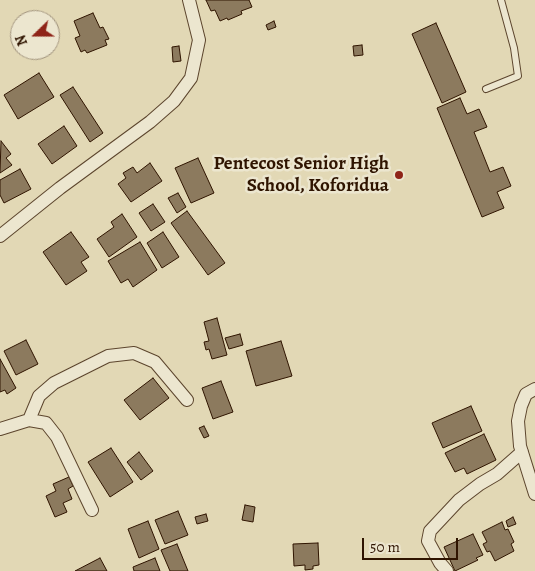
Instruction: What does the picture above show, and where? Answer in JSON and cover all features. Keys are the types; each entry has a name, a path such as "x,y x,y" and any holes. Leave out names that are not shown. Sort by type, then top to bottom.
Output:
{"street":[{"path":"0,236 60,188 150,122 174,101 191,78 199,40 189,0"},
{"path":"29,420 39,396 54,383 108,356 134,353 155,362 187,400"},
{"path":"535,389 526,394 518,421 520,446 535,494"},
{"path":"0,429 29,420 46,423 57,437 92,510"},
{"path":"447,571 440,563 428,541 430,531 459,500 497,474 522,452"}],"lane":[{"path":"486,89 518,76 514,48 501,0"}],"building":[{"path":"206,0 249,0 252,7 241,11 242,14 220,21 215,10 211,11"},
{"path":"93,13 100,28 103,27 109,39 105,40 107,45 87,53 85,50 81,52 75,38 80,36 74,21"},
{"path":"274,21 276,27 268,30 266,25"},
{"path":"436,23 466,92 442,103 412,34"},
{"path":"362,45 363,55 354,56 353,46"},
{"path":"179,46 181,61 173,62 172,47"},
{"path":"39,73 54,97 18,119 4,95"},
{"path":"73,87 103,133 90,142 60,95"},
{"path":"460,98 467,114 479,109 487,127 474,132 490,172 503,167 511,186 497,192 504,208 482,217 437,108"},
{"path":"64,126 77,146 52,164 38,144"},
{"path":"1,141 11,154 6,158 12,165 0,173"},
{"path":"198,158 214,193 191,203 175,168"},
{"path":"150,163 162,181 131,202 118,184 126,178 123,173 133,167 137,173"},
{"path":"20,169 31,189 4,203 0,195 0,180"},
{"path":"178,193 186,207 177,213 168,198"},
{"path":"153,204 165,222 151,231 139,213"},
{"path":"187,211 225,263 208,275 171,223"},
{"path":"122,214 137,237 109,257 97,239 114,227 111,222"},
{"path":"71,232 89,257 81,262 87,271 66,285 43,252"},
{"path":"163,232 179,257 162,268 147,243"},
{"path":"140,242 157,270 133,287 128,279 121,283 108,261"},
{"path":"217,318 227,355 212,359 209,349 206,350 204,342 209,341 204,322"},
{"path":"240,334 243,345 229,349 225,338"},
{"path":"26,340 38,364 16,375 4,351"},
{"path":"281,341 292,376 256,386 246,351"},
{"path":"0,359 16,388 7,394 5,390 0,392"},
{"path":"153,378 169,398 140,420 124,400"},
{"path":"221,381 233,412 213,419 202,388"},
{"path":"471,406 482,431 443,448 432,423"},
{"path":"204,426 209,436 204,438 199,428"},
{"path":"484,434 496,460 467,474 464,468 455,472 445,453"},
{"path":"111,448 133,482 110,497 88,462"},
{"path":"139,452 153,471 141,480 127,462"},
{"path":"69,477 73,486 68,489 72,499 63,503 67,512 55,517 46,496 56,491 53,484"},
{"path":"245,505 255,507 253,522 242,520"},
{"path":"178,511 188,535 165,544 155,520"},
{"path":"206,514 208,521 197,524 195,517"},
{"path":"513,517 516,524 508,527 506,521"},
{"path":"148,521 159,549 139,558 128,529"},
{"path":"502,522 505,530 508,529 514,542 511,544 514,551 495,561 490,551 487,552 483,544 487,542 482,532"},
{"path":"473,534 483,555 476,558 478,560 455,571 444,547"},
{"path":"318,543 319,565 313,566 313,569 305,570 305,565 294,566 293,544"},
{"path":"177,544 188,571 170,571 161,550"},
{"path":"100,558 107,571 75,571"},
{"path":"155,558 160,571 134,571 133,567"}],"place":[{"name":"Pentecost Senior High School, Koforidua","path":"399,175"}]}
